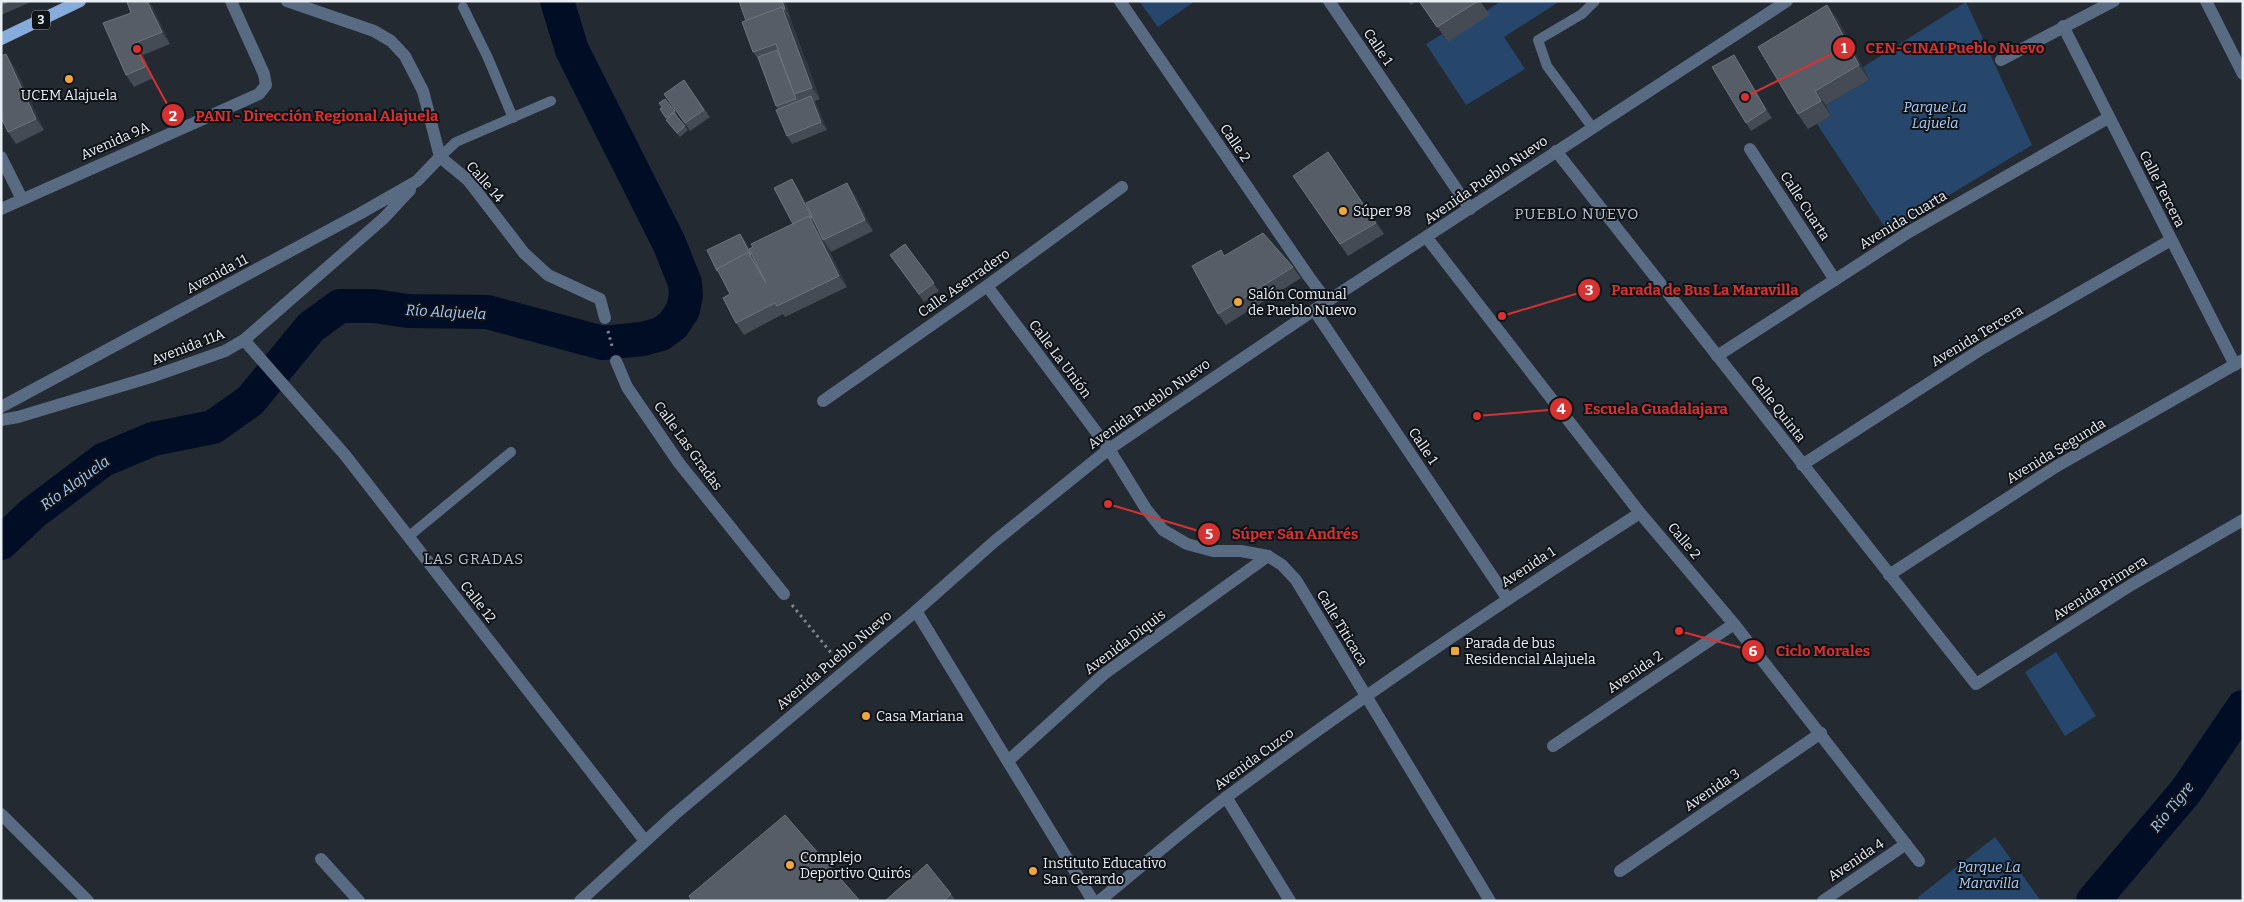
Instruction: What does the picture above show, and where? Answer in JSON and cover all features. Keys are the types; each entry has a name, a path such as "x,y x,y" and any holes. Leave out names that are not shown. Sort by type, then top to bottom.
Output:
{"main road":[{"name":"3","path":"1,39 78,2"}],"street":[{"name":"Avenida 9A","path":"1,209 259,94 266,85 264,74 231,1"},
{"path":"287,1 374,31 392,41 405,56 423,91 440,157"},
{"name":"Calle 2","path":"1120,1 1327,301"},
{"name":"Calle 1","path":"1329,1 1470,209"},
{"name":"Avenida Pueblo Nuevo","path":"580,901 645,841 916,611 995,541 1109,449 1327,301 1427,238 1592,127 1787,1"},
{"path":"2001,60 2114,1"},
{"path":"2206,1 2243,74"},
{"name":"Calle Tercera","path":"2063,26 2171,240 2239,362"},
{"name":"Avenida Cuarta","path":"1717,356 1909,232 2108,118"},
{"name":"Calle Cuarta","path":"1750,149 1835,280"},
{"name":"Calle Quinta","path":"1556,151 1976,684"},
{"path":"1,157 22,199"},
{"name":"Avenida 11","path":"1,407 417,181 440,157"},
{"name":"Calle 14","path":"440,157 468,180 524,253 548,275 600,299 605,318"},
{"name":"Avenida 11A","path":"1,420 18,417 151,377 225,351 244,340 384,218 417,181"},
{"name":"Calle Aserradero","path":"822,401 987,286 1122,187"},
{"name":"Calle 2","path":"1427,238 1640,513 1734,624 1919,861"},
{"name":"Avenida Tercera","path":"1802,465 1983,348 2171,240"},
{"name":"Calle La Unión","path":"987,286 1109,449"},
{"name":"Calle 1","path":"1314,310 1507,598"},
{"name":"Calle 12","path":"244,340 345,455 645,841"},
{"name":"Calle Las Gradas","path":"616,361 626,388 679,463 784,594"},
{"name":"Avenida Segunda","path":"1888,574 2057,466 2239,362"},
{"name":"Calle Titicaca","path":"1109,449 1146,509 1163,530 1187,544 1213,551 1241,551 1268,556 1282,565 1296,580 1490,901"},
{"name":"Avenida 1","path":"1434,649 1507,598 1640,513"},
{"name":"Avenida Primera","path":"1976,684 2131,585 2243,520"},
{"name":"Avenida Diquis","path":"1008,760 1104,674 1268,556"},
{"path":"916,611 1093,901"},
{"name":"Avenida 2","path":"1553,746 1734,624"},
{"name":"Avenida Cuzco","path":"1099,901 1226,797 1434,649"},
{"name":"Avenida 3","path":"1620,871 1820,733"},
{"path":"1226,797 1290,901"},
{"path":"1,814 88,901"},
{"name":"Avenida 4","path":"1823,901 1906,844"},
{"path":"322,859 359,901"}],"lane":[{"path":"1592,127 1547,66 1538,40 1582,14 1595,1"},
{"path":"463,7 488,58 513,118"},
{"path":"440,157 456,142 550,101"},
{"path":"408,537 511,452"}],"path":[{"path":"605,318 616,361"},
{"path":"784,594 845,670"}],"green space":[{"path":"1139,1 1195,1 1158,27"},
{"path":"1501,1 1560,1 1504,37 1525,69 1466,105 1426,44 1442,34 1448,42 1489,15 1486,11"},
{"name":"Parque La Lajuela","path":"1966,2 2032,145 1888,232 1817,124 1831,116 1826,105 1869,80 1863,67"},
{"path":"2056,652 2096,716 2065,736 2025,672"},
{"name":"Parque La Maravilla","path":"1995,837 2041,901 1919,901 1918,897"}],"building":[{"path":"1,1 9,1 1,5"},
{"path":"128,1 147,1 162,32 135,43 145,67 126,75 103,23 131,13"},
{"path":"739,1 782,1 785,9 782,7 746,21"},
{"path":"1419,1 1478,1 1437,27"},
{"path":"1827,5 1859,65 1815,91 1821,101 1798,114 1758,47"},
{"path":"782,7 812,88 794,94 776,44 753,52 742,22"},
{"path":"777,50 796,99 776,106 758,57"},
{"path":"6,54 36,119 8,132 1,117 1,56"},
{"path":"1734,55 1766,110 1746,123 1712,67"},
{"path":"684,80 704,110 685,123 664,94"},
{"path":"811,96 821,122 787,136 776,110"},
{"path":"665,99 675,111 666,118 660,109 662,107 659,103"},
{"path":"674,113 685,126 677,133 666,120"},
{"name":"Súper 98","path":"1328,152 1376,223 1340,244 1293,176"},
{"path":"792,179 812,218 809,216 793,224 774,188"},
{"path":"847,183 865,220 823,240 806,203"},
{"path":"809,216 839,276 777,306 775,303 736,323 723,298 730,294 717,269 748,252 766,283 749,249 753,247 751,244"},
{"name":"Salón Comunal de Pueblo Nuevo","path":"1263,233 1293,267 1218,314 1192,266 1221,250 1224,256"},
{"path":"740,234 751,255 748,252 717,269 717,271 707,250"},
{"path":"905,244 934,283 919,294 890,255"},
{"name":"Complejo Deportivo Quirós","path":"785,815 860,901 692,901 689,896"},
{"path":"927,864 951,894 943,901 885,901"}],"waterway":[{"name":"Río Alajuela","path":"1,543 33,513 103,460 153,439 213,427 250,401 311,327 340,306 374,306 408,311 487,312 603,343 642,339 661,334 673,325 683,310 686,295 685,283 669,243 572,50 557,1"},
{"name":"Río Tigre","path":"2093,901 2186,791 2243,707"}],"place":[{"name":"PANI - Dirección Regional Alajuela","path":"137,49"},
{"name":"UCEM Alajuela","path":"69,79"},
{"name":"CEN-CINAI Pueblo Nuevo","path":"1745,97"},
{"name":"Súper 98","path":"1343,211"},
{"name":"Salón Comunal de Pueblo Nuevo","path":"1238,302"},
{"name":"Parada de Bus La Maravilla","path":"1502,316"},
{"name":"Escuela Guadalajara","path":"1477,416"},
{"name":"Súper Sán Andrés","path":"1108,504"},
{"name":"Ciclo Morales","path":"1679,631"},
{"name":"Parada de bus Residencial Alajuela","path":"1455,651"},
{"name":"Casa Mariana","path":"866,716"},
{"name":"Complejo Deportivo Quirós","path":"790,865"},
{"name":"Instituto Educativo San Gerardo","path":"1033,871"}],"district":[{"name":"PUEBLO NUEVO","path":"1577,214"},
{"name":"LAS GRADAS","path":"474,559"}]}
